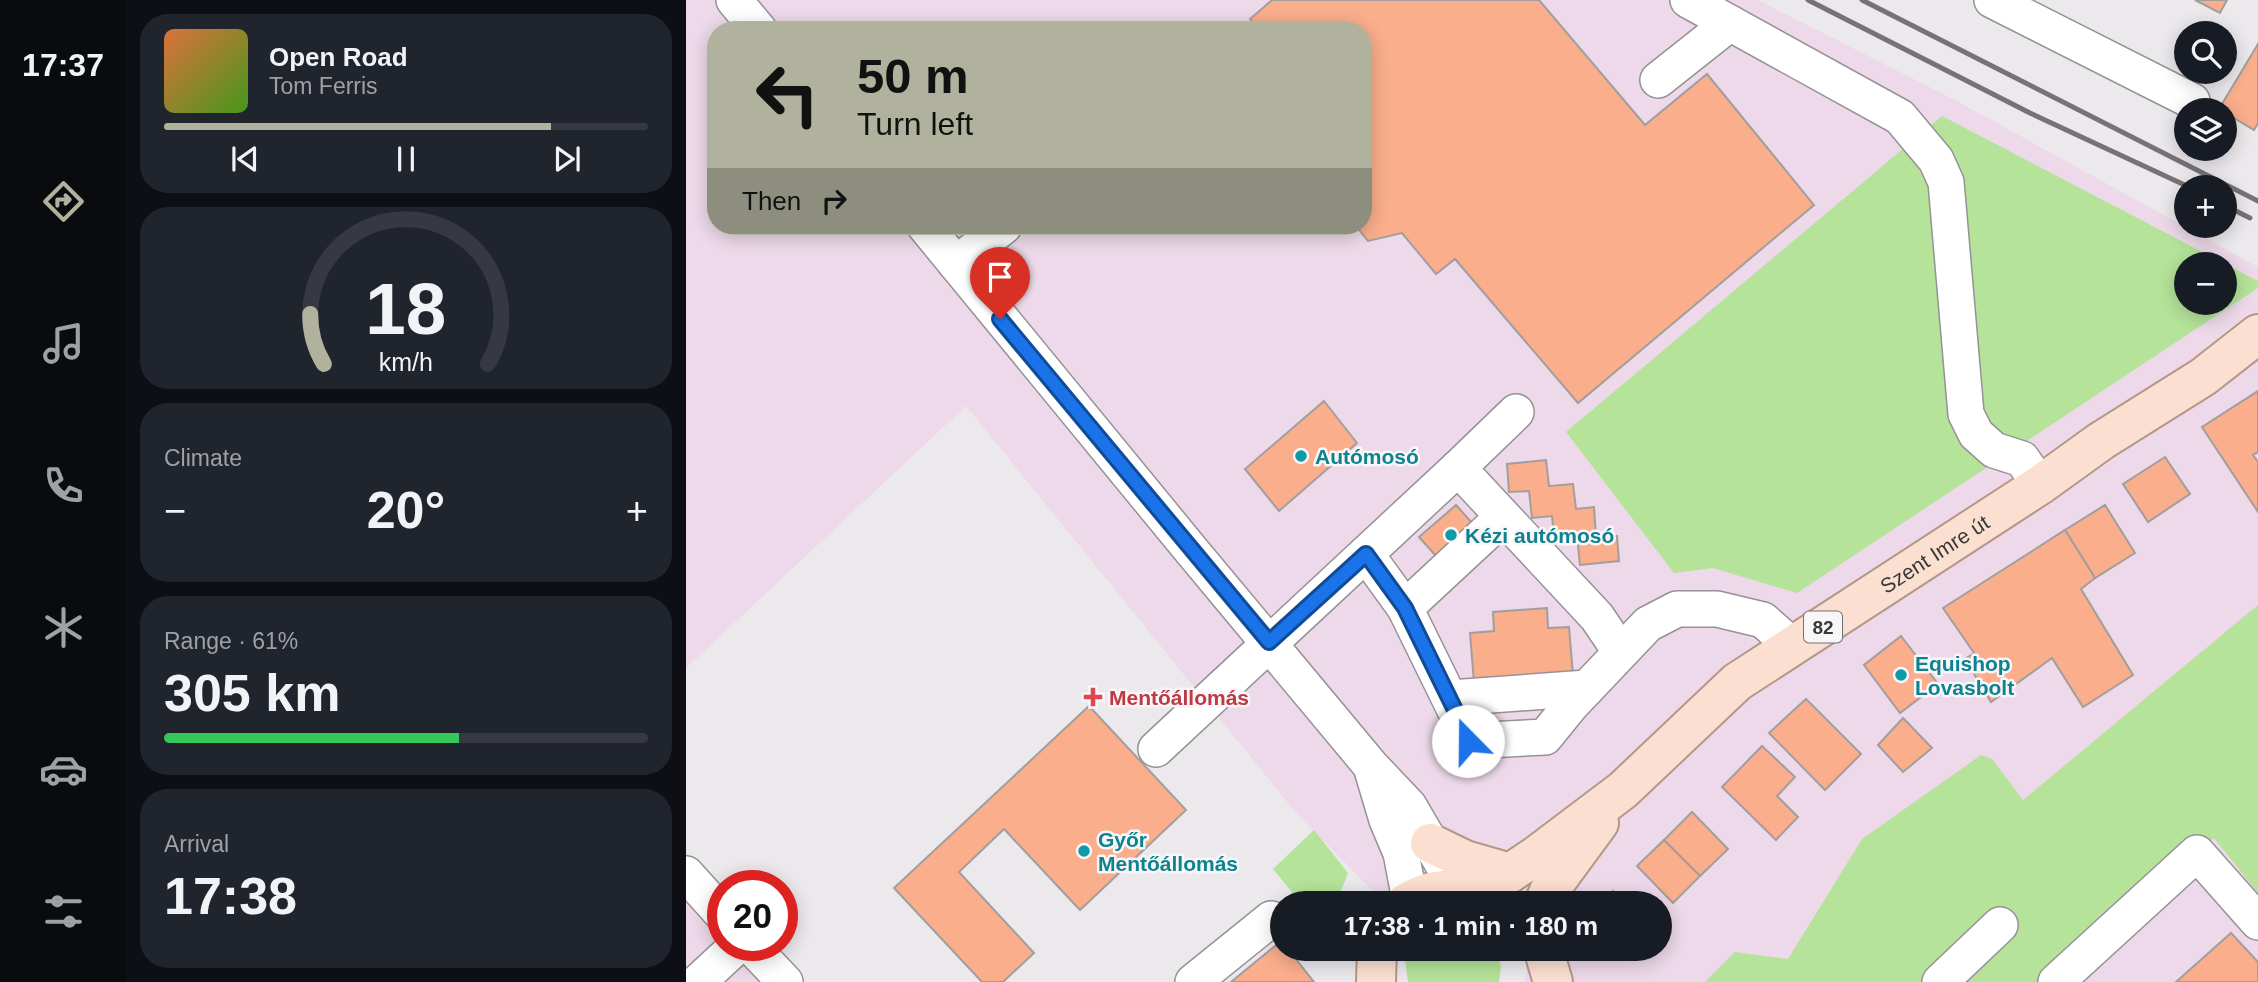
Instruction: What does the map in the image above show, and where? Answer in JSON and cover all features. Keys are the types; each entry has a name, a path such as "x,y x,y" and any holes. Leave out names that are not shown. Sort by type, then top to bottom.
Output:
{"main road":[{"name":"Szent Imre út","path":"1483,889 1537,855 1623,790 1737,681 2040,485 2101,441 2203,377 2258,334"},
{"name":"Szent Imre út","path":"1553,891 1623,790"},
{"path":"1430,844 1465,860 1483,889"},
{"name":"82","path":"1432,891 1483,889"},
{"path":"1376,982 1377,961"}],"street":[{"path":"734,0 752,21"},
{"path":"1688,0 1900,117 1936,160 1946,183 1966,414 1976,434 1994,450 2022,459 2040,485"},
{"path":"1992,0 2186,98"},
{"path":"1658,80 1730,23"},
{"path":"932,235 1371,766 1409,806 1430,844 1483,889"},
{"path":"956,264 993,235"},
{"path":"1156,748 1516,412"},
{"path":"1458,468 1597,617 1620,651"},
{"path":"1405,608 1503,517"},
{"path":"1366,554 1405,608 1468,741 1545,737 1620,651 1648,624 1677,609 1717,609 1763,620 1791,645"},
{"path":"1453,706 1579,697"},
{"path":"1371,766 1387,820 1401,853 1406,891"},
{"path":"2056,982 2197,853 2258,922"},
{"path":"686,874 707,897"},
{"path":"1193,982 1270,920"},
{"path":"1941,982 2000,925"},
{"path":"698,982 721,961"},
{"path":"765,961 785,982"}],"shaded area":[{"path":"686,0 1758,0 1955,100 2174,221 2174,238 2205,238 2231,252 2174,252 2174,315 2237,315 2237,255 2258,267 2258,982 1525,982 1526,961 1672,961 1672,891 1373,891 1297,814 966,406 686,668"},
{"path":"686,852 707,875 707,961 784,961 803,982 686,982"}],"green space":[{"path":"1942,116 2202,252 2174,252 2174,315 2217,315 1797,593 1713,568 1674,573 1566,432"},
{"path":"2237,270 2258,281 2258,288 2237,302"},
{"path":"2258,605 2258,893 2214,838 2056,982 1705,982 1735,952 1788,959 1862,839 1981,755 1992,759 2023,800"},
{"path":"1314,830 1348,873 1341,891 1291,891 1273,869"},
{"path":"1405,961 1500,961 1501,967 1499,982 1408,982"}],"building":[{"path":"1272,0 1539,0 1645,125 1707,74 1814,205 1578,403 1455,259 1436,274 1402,233 1368,241 1363,235 1372,235 1372,21 1250,19"},
{"path":"2195,0 2227,0 2220,13"},
{"path":"2258,44 2258,123 2254,130 2237,120 2237,98 2226,98 2234,84 2237,84 2237,79"},
{"path":"2258,391 2258,452 2253,455 2258,462 2258,512 2202,427"},
{"name":"Autómosó","path":"1324,401 1357,443 1279,511 1245,469"},
{"path":"2165,457 2190,494 2148,522 2123,484"},
{"path":"1546,460 1549,486 1573,484 1576,509 1594,507 1596,537 1617,536 1619,561 1580,565 1577,536 1554,538 1552,516 1532,518 1529,491 1509,492 1507,464"},
{"name":"Kézi autómosó","path":"1456,505 1482,534 1445,566 1419,537"},
{"path":"2105,505 2135,553 2095,578 2065,530"},
{"path":"2065,530 2095,578 2081,589 2133,675 2083,707 2052,658 1991,702 1965,659 1974,653 1943,608"},
{"path":"1547,608 1548,628 1569,627 1573,675 1474,683 1470,633 1494,631 1493,612"},
{"name":"Equishop Lovasbolt","path":"1901,636 1938,684 1900,713 1864,665"},
{"path":"1806,699 1861,754 1825,790 1769,733"},
{"name":"Győr Mentőállomás","path":"1089,706 1186,810 1080,910 1004,829 959,872 1034,953 1003,982 982,982 894,888"},
{"path":"1903,718 1932,748 1903,772 1878,745"},
{"path":"1762,746 1795,777 1777,796 1798,817 1776,840 1722,787"},
{"path":"1692,812 1728,849 1700,876 1664,840"},
{"path":"1664,840 1700,876 1673,903 1672,891 1661,891 1637,866"},
{"path":"2231,933 2258,962 2258,982 2176,982"},
{"path":"1270,950 1270,961 1297,961 1314,982 1231,982"}],"railway":[{"path":"1808,0 2030,113 2174,180"},
{"path":"1862,0 2258,201"},
{"path":"2237,212 2250,218"}],"place":[{"name":"Autómosó","path":"1301,456"},
{"name":"Kézi autómosó","path":"1451,535"},
{"name":"Equishop Lovasbolt","path":"1901,675"},
{"name":"Mentőállomás","path":"1093,697"},
{"name":"Győr Mentőállomás","path":"1084,851"}],"route":[{"path":"1000,319 1269,642 1366,554 1405,608 1468,741"}]}
